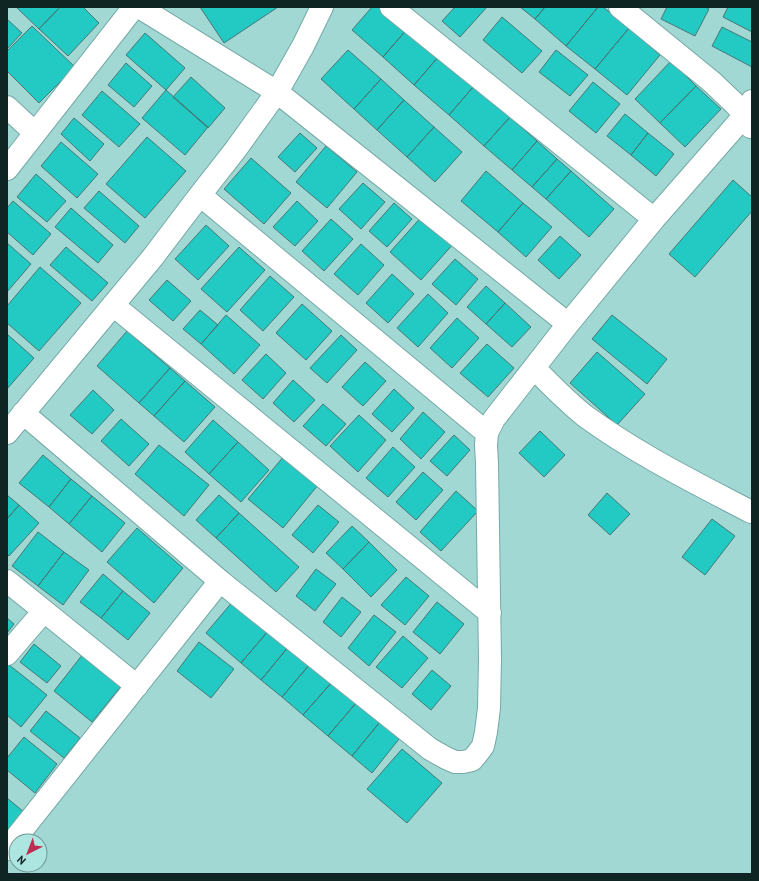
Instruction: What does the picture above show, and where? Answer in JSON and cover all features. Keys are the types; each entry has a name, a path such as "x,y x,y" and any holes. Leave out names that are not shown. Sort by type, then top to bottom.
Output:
{"street":[{"path":"7,169 134,7"},
{"path":"139,7 277,92 568,324"},
{"path":"7,432 153,257 236,150 277,92 304,46 322,7"},
{"path":"391,7 654,219"},
{"path":"23,413 220,581 430,748 455,762 472,760 483,746 489,708 490,613 487,433 494,419 568,324 654,219 750,115 735,104 642,14 620,7"},
{"path":"7,107 35,133"},
{"path":"200,195 487,433"},
{"path":"113,305 490,613"},
{"path":"534,368 584,415 619,439 677,473 751,512"},
{"path":"7,581 137,686"},
{"path":"7,849 220,581"},
{"path":"7,654 44,611"}],"building":[{"path":"16,7 60,7 39,29"},
{"path":"60,7 83,7 99,23 68,56 39,29"},
{"path":"200,7 278,7 224,43"},
{"path":"372,7 383,7 408,28 383,57 352,30"},
{"path":"455,7 487,7 460,37 442,21"},
{"path":"520,7 545,7 535,19"},
{"path":"545,7 598,7 566,46 535,19"},
{"path":"598,7 603,7 629,28 595,69 566,46"},
{"path":"667,7 705,7 709,9 695,36 661,19"},
{"path":"728,7 752,7 752,32 723,17"},
{"path":"502,17 542,51 522,73 483,40"},
{"path":"7,19 22,33 7,49"},
{"path":"32,26 75,67 39,103 7,71 7,51"},
{"path":"722,27 752,42 752,67 712,46"},
{"path":"408,28 439,56 414,85 383,57"},
{"path":"629,28 660,55 627,95 595,69"},
{"path":"145,33 185,68 166,90 126,55"},
{"path":"348,50 381,79 354,109 321,79"},
{"path":"556,50 588,75 570,96 539,72"},
{"path":"439,56 474,86 449,115 414,85"},
{"path":"671,61 696,86 660,123 635,99"},
{"path":"126,63 152,86 134,107 108,85"},
{"path":"191,77 225,108 208,128 173,97"},
{"path":"381,79 404,100 377,130 354,109"},
{"path":"593,82 620,104 596,133 569,111"},
{"path":"474,86 510,117 484,146 449,115"},
{"path":"696,86 721,109 685,147 660,123"},
{"path":"166,90 208,127 185,155 142,118"},
{"path":"102,91 140,124 119,147 82,115"},
{"path":"404,100 434,127 407,157 377,130"},
{"path":"625,114 648,133 631,155 607,136"},
{"path":"510,117 537,141 512,170 484,146"},
{"path":"74,118 104,144 90,161 61,134"},
{"path":"434,127 462,152 435,182 407,157"},
{"path":"300,133 317,148 295,172 278,157"},
{"path":"648,133 674,154 656,176 631,155"},
{"path":"147,137 186,171 145,218 106,184"},
{"path":"537,141 557,159 532,187 512,170"},
{"path":"61,142 98,174 77,198 41,166"},
{"path":"326,146 357,172 327,208 296,182"},
{"path":"251,158 291,193 264,224 224,189"},
{"path":"557,159 571,171 546,199 532,187"},
{"path":"486,171 523,203 498,232 461,201"},
{"path":"571,171 614,209 589,237 546,199"},
{"path":"36,174 66,201 47,222 17,197"},
{"path":"733,180 752,197 752,211 695,277 669,254"},
{"path":"363,183 385,202 361,229 339,209"},
{"path":"99,191 139,226 125,243 84,208"},
{"path":"13,201 51,234 33,255 7,232 7,208"},
{"path":"297,201 318,221 295,246 273,227"},
{"path":"394,203 412,219 387,247 369,231"},
{"path":"523,203 552,227 526,257 498,232"},
{"path":"71,208 113,245 98,263 55,227"},
{"path":"424,214 455,242 421,280 390,252"},
{"path":"331,219 353,239 324,271 302,251"},
{"path":"206,225 229,246 198,280 175,259"},
{"path":"560,236 581,255 559,279 538,260"},
{"path":"7,243 31,264 7,292"},
{"path":"361,244 384,265 358,295 334,274"},
{"path":"66,247 108,283 92,301 50,265"},
{"path":"239,247 265,270 227,312 201,289"},
{"path":"455,259 478,279 456,305 432,284"},
{"path":"40,267 81,303 39,351 7,323 7,306"},
{"path":"392,274 414,294 388,323 366,303"},
{"path":"270,276 294,297 263,331 240,310"},
{"path":"167,280 191,301 173,321 149,300"},
{"path":"486,286 505,303 486,324 467,307"},
{"path":"428,294 448,313 418,347 397,328"},
{"path":"505,303 531,327 512,347 486,324"},
{"path":"302,304 332,331 306,360 276,333"},
{"path":"200,310 218,325 201,344 183,329"},
{"path":"226,315 260,345 234,374 201,344"},
{"path":"612,315 667,359 647,384 592,339"},
{"path":"457,318 479,338 452,368 430,348"},
{"path":"127,331 170,368 139,403 97,366"},
{"path":"7,334 34,358 7,389"},
{"path":"341,335 357,350 327,383 310,368"},
{"path":"487,344 514,368 488,397 460,373"},
{"path":"597,352 645,394 617,425 570,383"},
{"path":"266,354 286,373 263,399 242,380"},
{"path":"365,362 386,381 363,406 342,387"},
{"path":"170,368 185,381 154,416 139,403"},
{"path":"293,380 315,400 294,422 273,403"},
{"path":"185,381 215,407 184,442 154,416"},
{"path":"394,389 414,408 392,432 372,414"},
{"path":"93,390 114,410 92,434 70,415"},
{"path":"323,404 346,424 326,446 303,426"},
{"path":"423,412 445,432 421,459 400,439"},
{"path":"359,415 386,440 358,472 330,446"},
{"path":"121,419 149,444 129,466 101,441"},
{"path":"213,420 238,442 209,474 185,452"},
{"path":"540,431 565,455 544,477 519,453"},
{"path":"454,435 470,450 447,476 430,461"},
{"path":"238,442 269,470 241,502 209,474"},
{"path":"159,445 209,485 184,516 135,474"},
{"path":"393,447 415,467 388,497 366,478"},
{"path":"43,455 71,479 49,507 19,483"},
{"path":"284,456 318,485 283,528 248,499"},
{"path":"423,472 443,490 416,520 396,502"},
{"path":"71,479 92,496 69,524 49,507"},
{"path":"456,491 478,511 441,551 420,532"},
{"path":"607,493 630,514 610,535 588,515"},
{"path":"7,495 19,505 7,519"},
{"path":"219,495 239,513 216,538 196,520"},
{"path":"92,496 125,523 102,552 69,524"},
{"path":"19,505 39,523 9,556 7,554 7,519"},
{"path":"318,505 339,522 313,553 292,535"},
{"path":"239,513 299,567 276,592 216,538"},
{"path":"712,519 735,536 705,575 682,557"},
{"path":"352,526 369,542 343,569 326,553"},
{"path":"137,528 183,568 154,603 107,562"},
{"path":"38,532 64,552 38,586 12,566"},
{"path":"369,542 397,570 371,597 343,569"},
{"path":"64,552 89,570 63,605 38,586"},
{"path":"316,569 336,584 315,611 296,596"},
{"path":"103,574 123,591 101,618 80,602"},
{"path":"406,577 429,596 405,625 381,605"},
{"path":"123,591 150,613 128,640 101,618"},
{"path":"342,597 361,612 341,637 323,622"},
{"path":"234,600 269,630 241,663 206,633"},
{"path":"437,602 464,624 440,654 413,632"},
{"path":"374,615 396,632 369,666 348,648"},
{"path":"7,618 14,624 7,633"},
{"path":"269,630 289,646 261,680 241,663"},
{"path":"403,636 428,658 402,688 376,667"},
{"path":"199,642 234,669 211,698 177,671"},
{"path":"34,644 61,666 47,683 20,662"},
{"path":"289,646 310,664 282,697 261,680"},
{"path":"83,654 122,685 92,722 54,691"},
{"path":"8,664 47,695 21,727 7,715"},
{"path":"310,664 332,682 303,715 282,697"},
{"path":"432,670 451,686 431,710 412,694"},
{"path":"332,682 356,703 328,736 303,715"},
{"path":"356,703 380,722 352,756 328,736"},
{"path":"46,711 80,738 64,758 30,731"},
{"path":"380,722 399,739 372,773 352,756"},
{"path":"24,737 57,764 35,793 7,770 7,758"},
{"path":"402,749 442,783 407,823 367,789"},
{"path":"7,798 24,812 7,833"}]}
